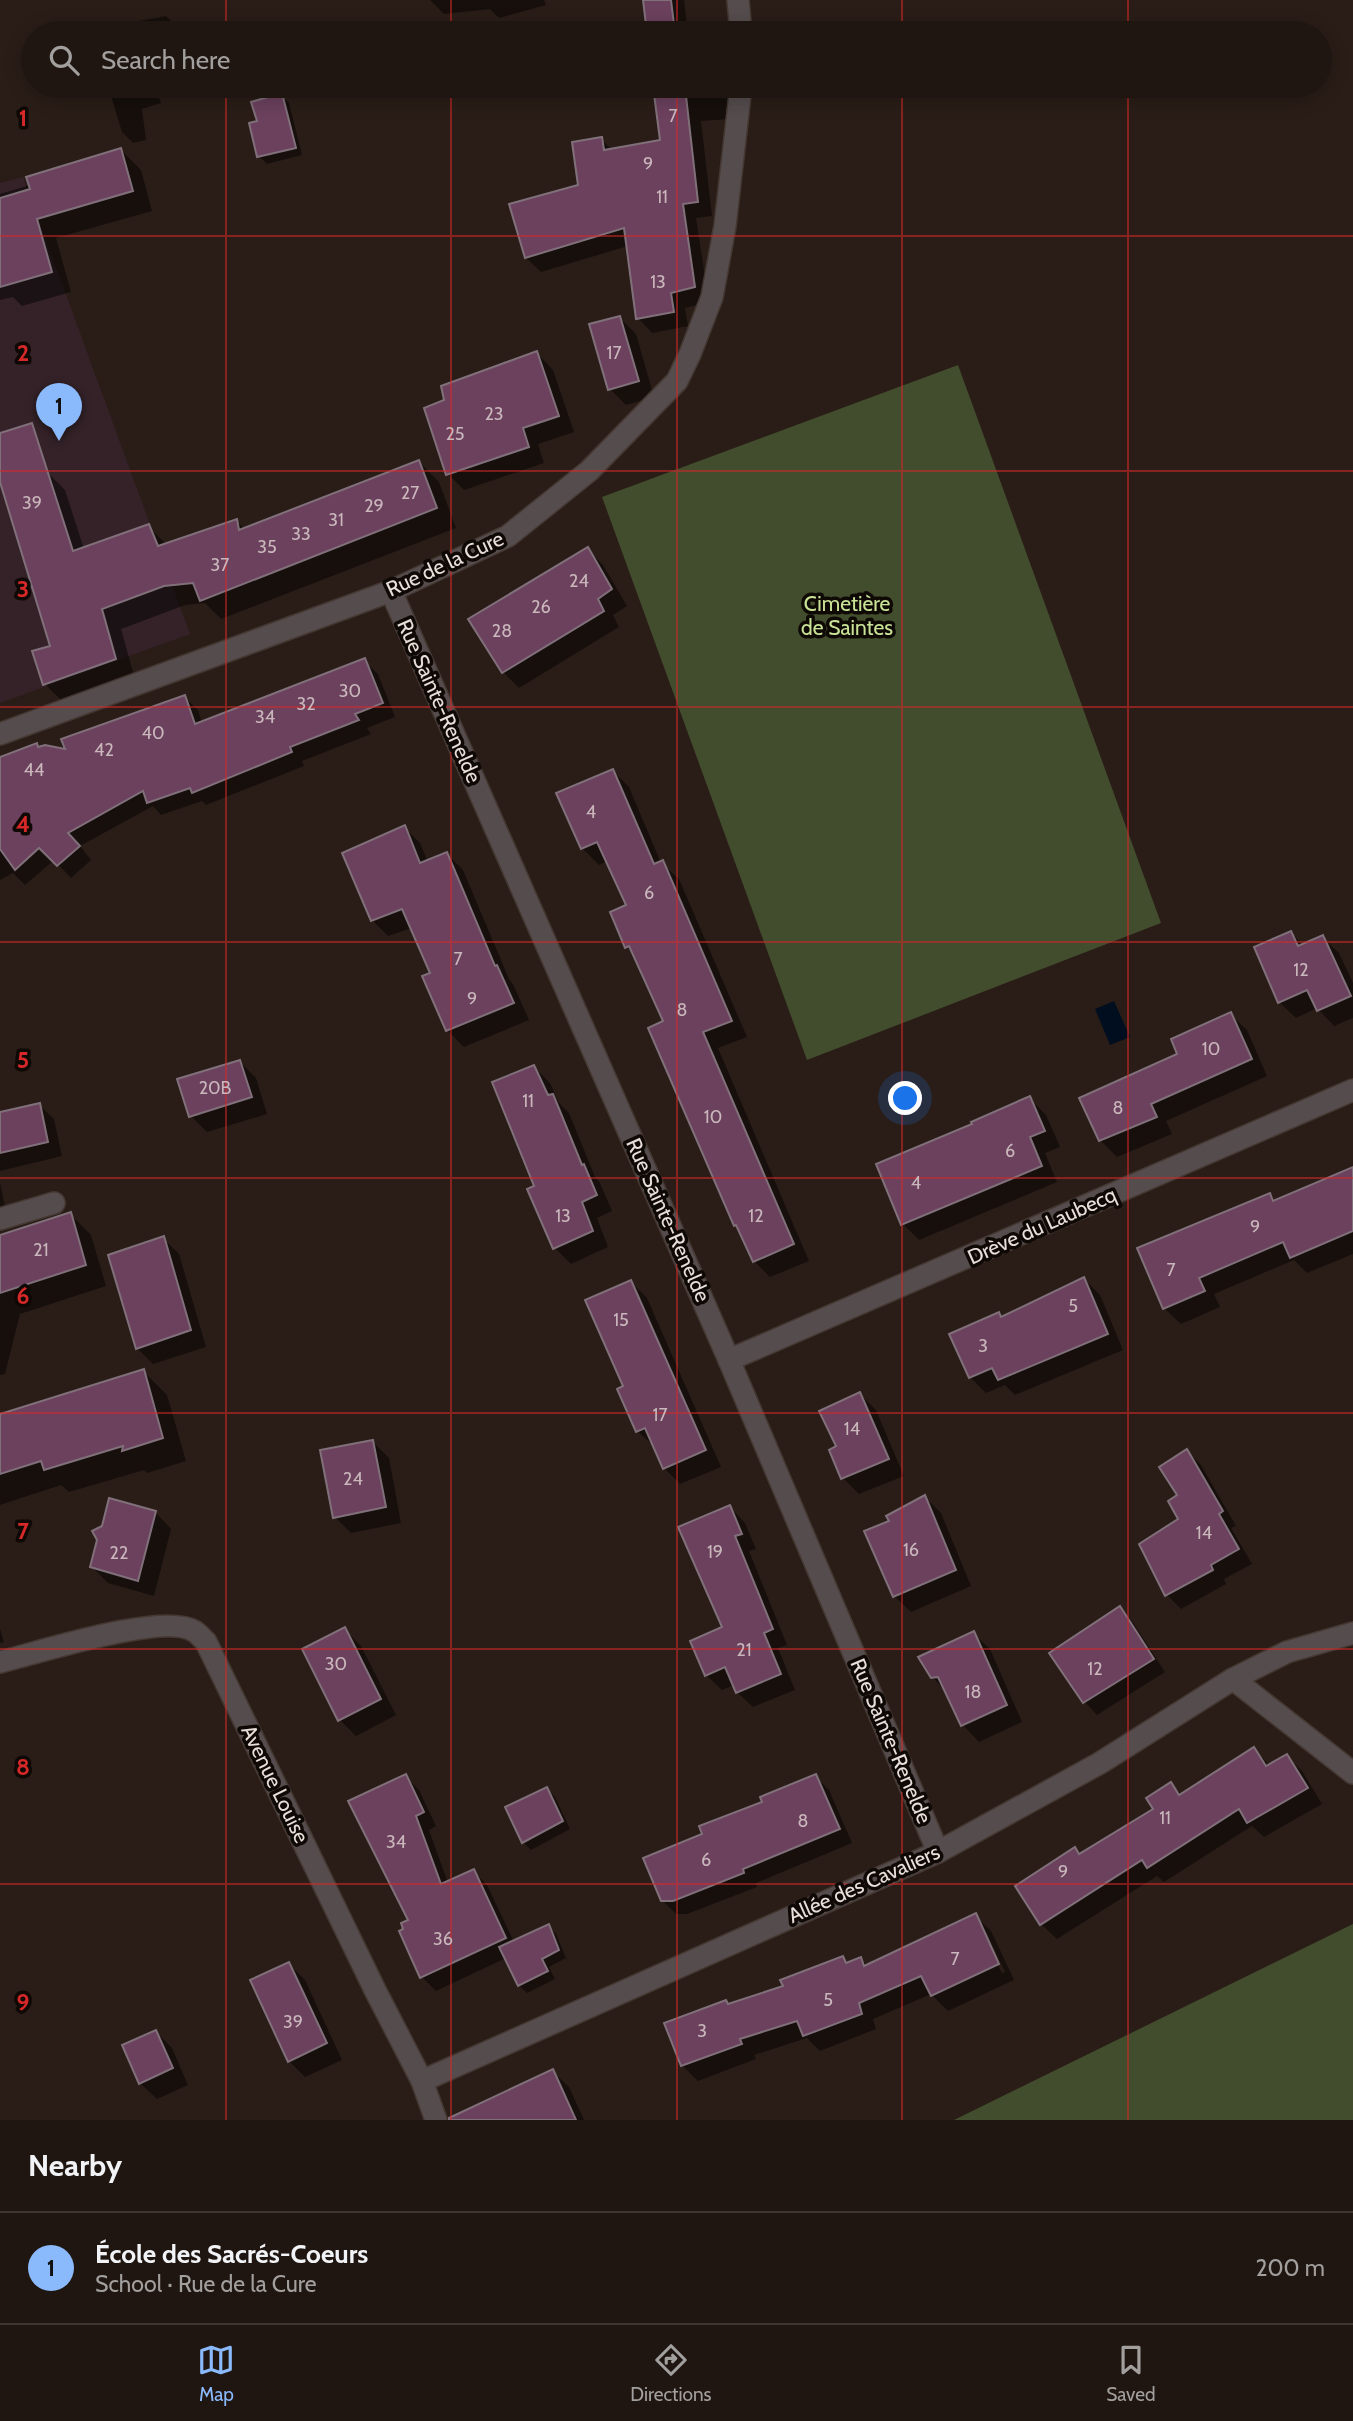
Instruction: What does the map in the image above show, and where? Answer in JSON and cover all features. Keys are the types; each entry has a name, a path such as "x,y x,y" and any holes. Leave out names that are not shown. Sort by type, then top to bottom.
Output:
{"street":[{"path":"738,0 740,21"},
{"name":"Rue de la Cure","path":"0,734 391,591 508,536 589,471 677,380 690,355 712,297 725,226 740,98"},
{"name":"Rue Sainte-Renelde","path":"391,591 729,1360 937,1852"},
{"name":"Drève du Laubecq","path":"729,1360 1353,1090"},
{"path":"0,1219 54,1202"},
{"name":"Avenue Louise","path":"0,1662 103,1635 169,1625 193,1630 206,1642 422,2081 436,2120"},
{"name":"Allée des Cavaliers","path":"422,2081 937,1852 1100,1763 1233,1679 1287,1652 1353,1633"},
{"path":"1233,1679 1353,1773"}],"shaded area":[{"path":"23,177 190,634 0,703 0,183"}],"green space":[{"name":"Cimetière de Saintes","path":"958,365 1161,923 807,1060 602,497"},
{"path":"1353,1924 1353,2120 954,2120"}],"water":[{"path":"1114,1001 1130,1037 1110,1045 1095,1009"}],"building":[{"path":"643,0 671,0 674,21 646,21"},
{"path":"265,98 283,98 296,148 257,157 249,123 257,121 251,102"},
{"path":"655,98 686,98 698,202 683,204 695,287 671,293 674,312 636,319 624,228 525,258 509,204 578,185 572,142 602,137 604,150 660,140"},
{"path":"121,148 133,191 37,219 52,272 0,287 0,198 30,189 26,177"},
{"path":"620,316 639,381 608,390 589,324"},
{"path":"537,351 559,416 523,428 529,447 446,475 424,408 444,400 441,386"},
{"path":"32,423 73,551 149,524 158,546 237,519 239,530 419,460 437,508 200,601 193,583 164,586 102,609 116,659 43,685 32,651 50,646 0,482 0,433"},
{"path":"588,547 612,589 598,599 604,611 502,673 468,619"},
{"path":"365,658 383,703 355,714 359,720 290,747 292,752 192,793 190,788 147,803 143,791 68,833 80,846 57,866 39,848 15,870 0,849 0,757 37,743 38,747 45,745 65,749 61,739 185,695 195,724"},
{"path":"613,769 654,864 663,860 732,1021 703,1032 794,1244 753,1262 736,1225 734,1226 648,1028 663,1021 629,946 625,948 610,912 626,905 597,842 581,849 556,793"},
{"path":"405,825 420,863 447,852 495,966 497,965 514,1003 446,1031 422,976 430,973 402,909 371,921 342,853"},
{"path":"1291,931 1298,946 1323,935 1351,996 1317,1011 1307,990 1278,1003 1254,947"},
{"path":"1231,1012 1252,1059 1151,1104 1157,1117 1099,1141 1079,1098 1177,1054 1171,1039"},
{"path":"240,1060 252,1097 189,1117 177,1079"},
{"path":"534,1065 548,1095 553,1094 597,1195 582,1202 593,1231 553,1249 527,1189 534,1186 492,1082"},
{"path":"1030,1096 1045,1131 1030,1137 1042,1166 901,1225 876,1164 972,1124 971,1122"},
{"path":"40,1103 48,1142 0,1153 0,1112"},
{"path":"1353,1167 1353,1231 1290,1258 1283,1242 1199,1278 1205,1291 1163,1309 1137,1248 1270,1193 1273,1201"},
{"path":"71,1212 86,1265 0,1293 0,1235"},
{"path":"164,1236 191,1330 136,1349 108,1255"},
{"path":"1084,1277 1108,1334 998,1380 992,1368 969,1378 949,1334 999,1312 1001,1317"},
{"path":"631,1280 706,1450 663,1469 645,1428 636,1432 617,1389 623,1386 585,1300"},
{"path":"144,1369 163,1438 122,1451 123,1446 44,1470 41,1461 0,1474 0,1414"},
{"path":"860,1392 889,1459 841,1479 829,1450 836,1446 819,1411"},
{"path":"373,1440 386,1507 333,1518 320,1450"},
{"path":"1187,1449 1223,1511 1219,1514 1239,1549 1211,1565 1213,1570 1165,1596 1139,1544 1178,1519 1168,1501 1177,1495 1159,1467"},
{"path":"925,1495 956,1570 893,1597 864,1531 889,1521 886,1516"},
{"path":"109,1498 156,1511 138,1581 90,1567 97,1540 92,1531 102,1526"},
{"path":"730,1505 742,1534 735,1536 773,1629 764,1633 781,1674 736,1693 725,1667 705,1676 690,1641 722,1627 678,1527"},
{"path":"1120,1606 1154,1659 1083,1703 1049,1653"},
{"path":"345,1627 381,1699 338,1721 302,1649"},
{"path":"974,1631 1007,1705 961,1726 938,1677 931,1678 918,1657"},
{"path":"1254,1747 1266,1766 1287,1754 1308,1788 1247,1823 1239,1809 1147,1868 1142,1860 1040,1925 1015,1886 1075,1847 1079,1854 1153,1809 1146,1798 1171,1782 1179,1795"},
{"path":"406,1774 424,1812 416,1816 441,1884 474,1869 506,1938 420,1978 399,1931 403,1929 401,1923 408,1920 348,1801"},
{"path":"816,1774 840,1829 743,1869 744,1873 673,1901 661,1901 643,1858 702,1834 699,1826 762,1802 760,1797"},
{"path":"547,1787 563,1821 522,1843 505,1807"},
{"path":"976,1913 999,1964 931,1996 921,1976 859,2003 862,2014 803,2036 797,2021 740,2039 742,2044 681,2066 664,2023 726,2000 728,2004 783,1986 780,1980 843,1956 846,1963 861,1957 864,1966"},
{"path":"549,1924 559,1950 542,1959 548,1971 518,1986 499,1947"},
{"path":"289,1962 327,2043 288,2062 250,1980"},
{"path":"156,2030 173,2068 139,2084 122,2045"},
{"path":"553,2069 576,2120 449,2120 449,2118"}],"place":[{"name":"École des Sacrés-Coeurs","path":"59,441"}]}
